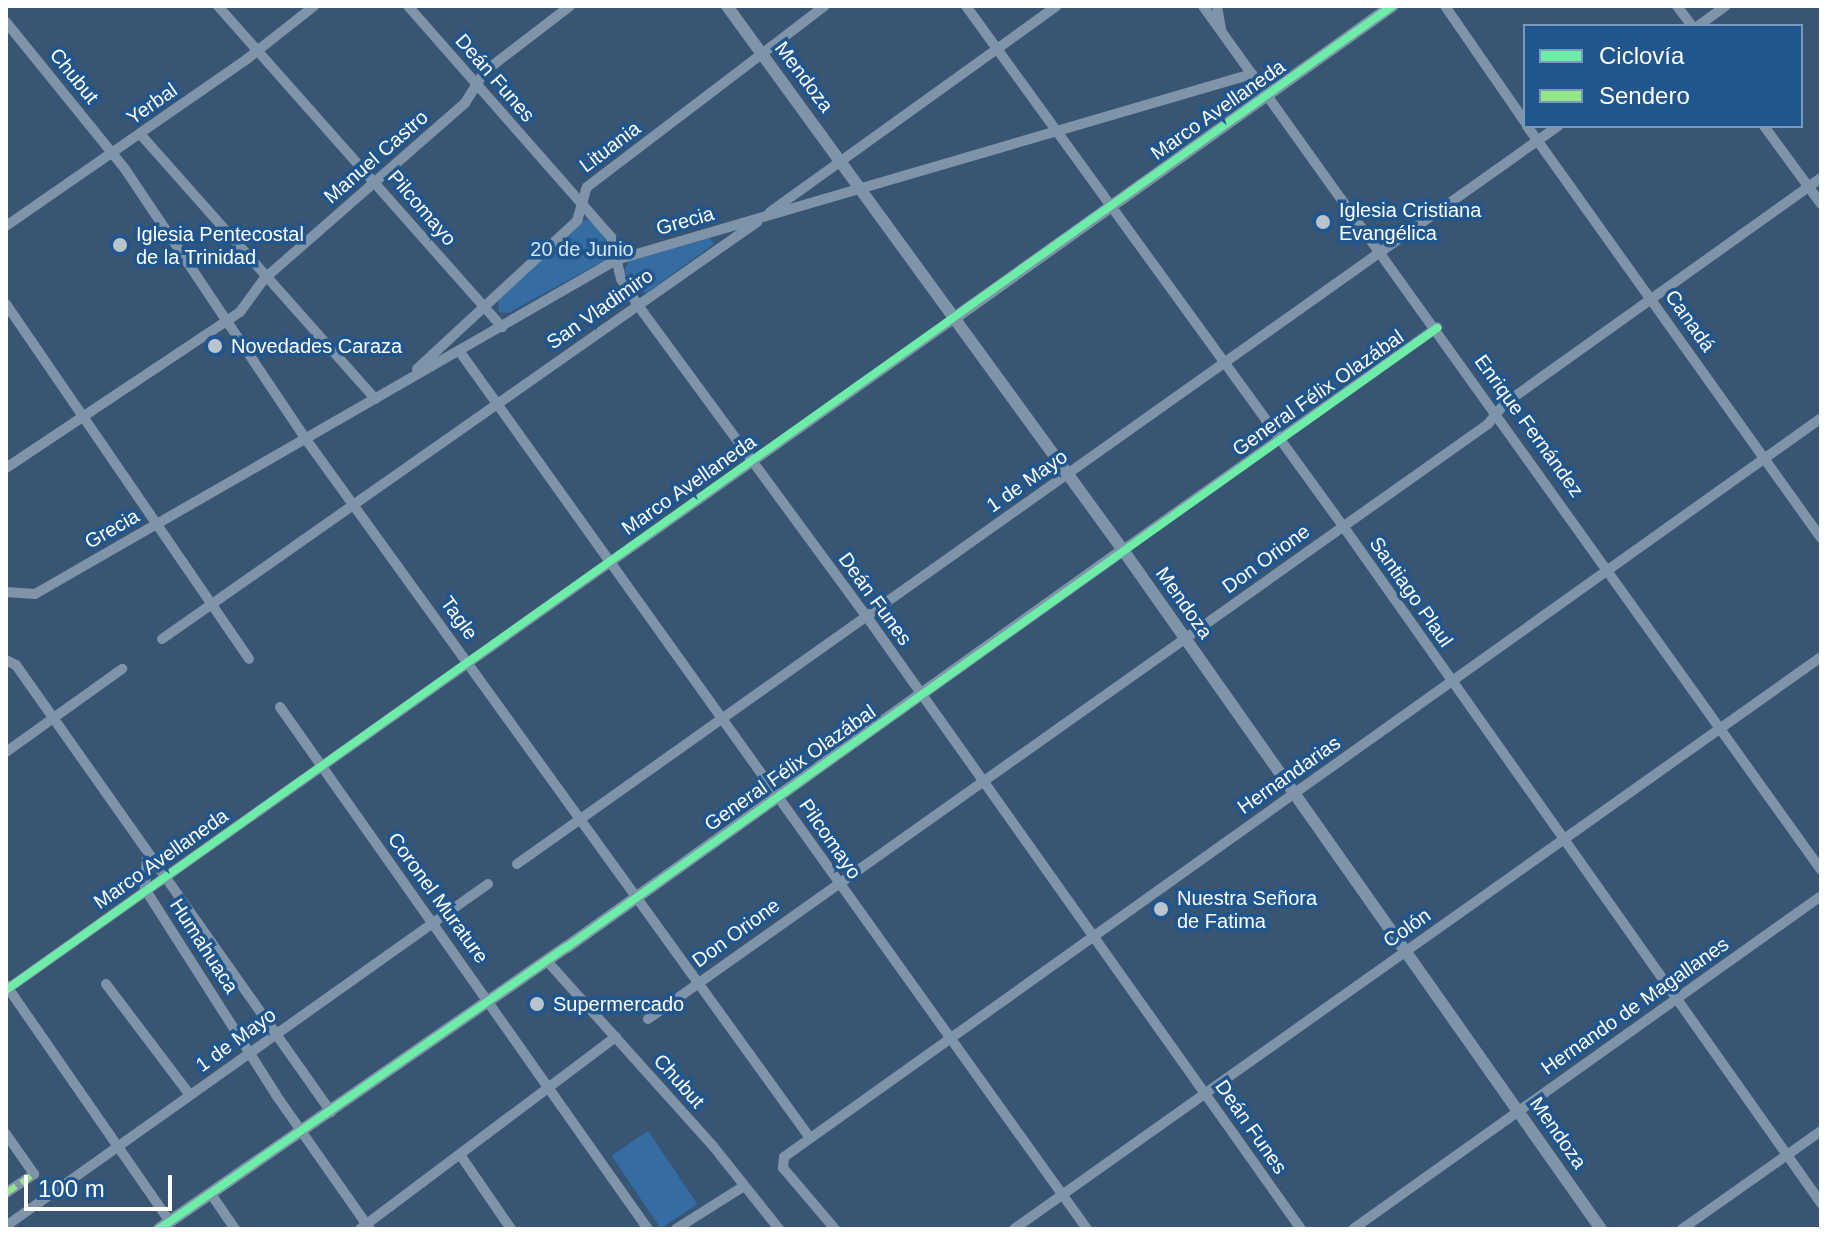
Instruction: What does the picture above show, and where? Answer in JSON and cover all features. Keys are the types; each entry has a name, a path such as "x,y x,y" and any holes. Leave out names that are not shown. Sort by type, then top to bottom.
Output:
{"street":[{"name":"Pilcomayo","path":"218,6 502,327"},
{"name":"Yerbal","path":"6,226 141,135 314,6"},
{"name":"Deán Funes","path":"408,6 611,237 621,279 637,304 867,617 1301,1229"},
{"name":"Manuel Castro","path":"6,468 226,323 248,304 269,274 465,103 484,72 570,6"},
{"name":"Mendoza","path":"727,6 1123,550 1601,1229"},
{"name":"Lituania","path":"412,375 577,221 587,187 825,6"},
{"name":"Santiago Plaul","path":"966,6 1281,439 1821,1203"},
{"name":"San Vladimiro","path":"162,639 764,217 1057,6"},
{"name":"Enrique Fernández","path":"1203,6 1383,252 1821,870"},
{"path":"1217,6 1221,31"},
{"name":"Marco Avellaneda","path":"7,988 1392,6"},
{"name":"Canadá","path":"1445,6 1523,120"},
{"path":"1677,6 1690,24"},
{"path":"1701,24 1726,6"},
{"name":"Chubut","path":"6,22 113,153"},
{"name":"Grecia","path":"6,592 35,594 616,260 1252,74"},
{"name":"Canadá","path":"1529,128 1821,538"},
{"name":"1 de Mayo","path":"517,864 1555,128"},
{"path":"1765,128 1821,204"},
{"path":"141,135 269,274 375,399"},
{"name":"Tagle","path":"113,153 305,438 810,1138"},
{"name":"Don Orione","path":"648,1019 839,881 1185,640 1498,413 1651,297 1821,178"},
{"path":"6,304 154,525 249,659"},
{"name":"General Félix Olazábal","path":"164,1225 547,961 1437,328"},
{"name":"Pilcomayo","path":"460,352 724,717 1087,1229"},
{"name":"Hernandarias","path":"835,1229 781,1164 810,1138 1294,793 1454,684 1821,418"},
{"name":"Colón","path":"1014,1229 1821,657"},
{"name":"Humahuaca","path":"11,663 54,717 147,857 165,875 331,1112"},
{"path":"6,752 122,669"},
{"name":"Coronel Murature","path":"280,707 320,767 435,922 648,1229"},
{"name":"Humahuaca","path":"147,857 145,889 365,1227"},
{"name":"1 de Mayo","path":"6,1226 488,884"},
{"name":"Hernando de Magallanes","path":"1353,1229 1821,896"},
{"name":"Chubut","path":"547,961 616,1037 779,1229"},
{"path":"106,984 190,1095"},
{"path":"7,988 119,1145 164,1225"},
{"path":"365,1227 616,1037"},
{"path":"1682,1229 1821,1131"},
{"path":"6,1134 34,1174 6,1193"},
{"path":"461,1156 511,1229"},
{"path":"676,1229 744,1186"},
{"path":"211,1194 235,1229"}],"green space":[{"name":"20 de Junio","path":"584,219 592,221 611,245 611,257 508,313 499,312 498,299"},
{"path":"710,238 714,244 646,293 636,290 624,271 629,261"},
{"path":"648,1131 697,1204 661,1229 612,1156"}],"marked path":[{"path":"6,1193 34,1174"}],"cycle path":[{"path":"6,990 1392,6"},
{"path":"159,1229 567,947 1437,328"}],"place":[{"name":"Iglesia Cristiana Evangélica","path":"1323,222"},
{"name":"Iglesia Pentecostal de la Trinidad","path":"120,245"},
{"name":"Novedades Caraza","path":"215,346"},
{"name":"Nuestra Señora de Fatima","path":"1161,909"},
{"name":"Supermercado","path":"537,1004"}]}
